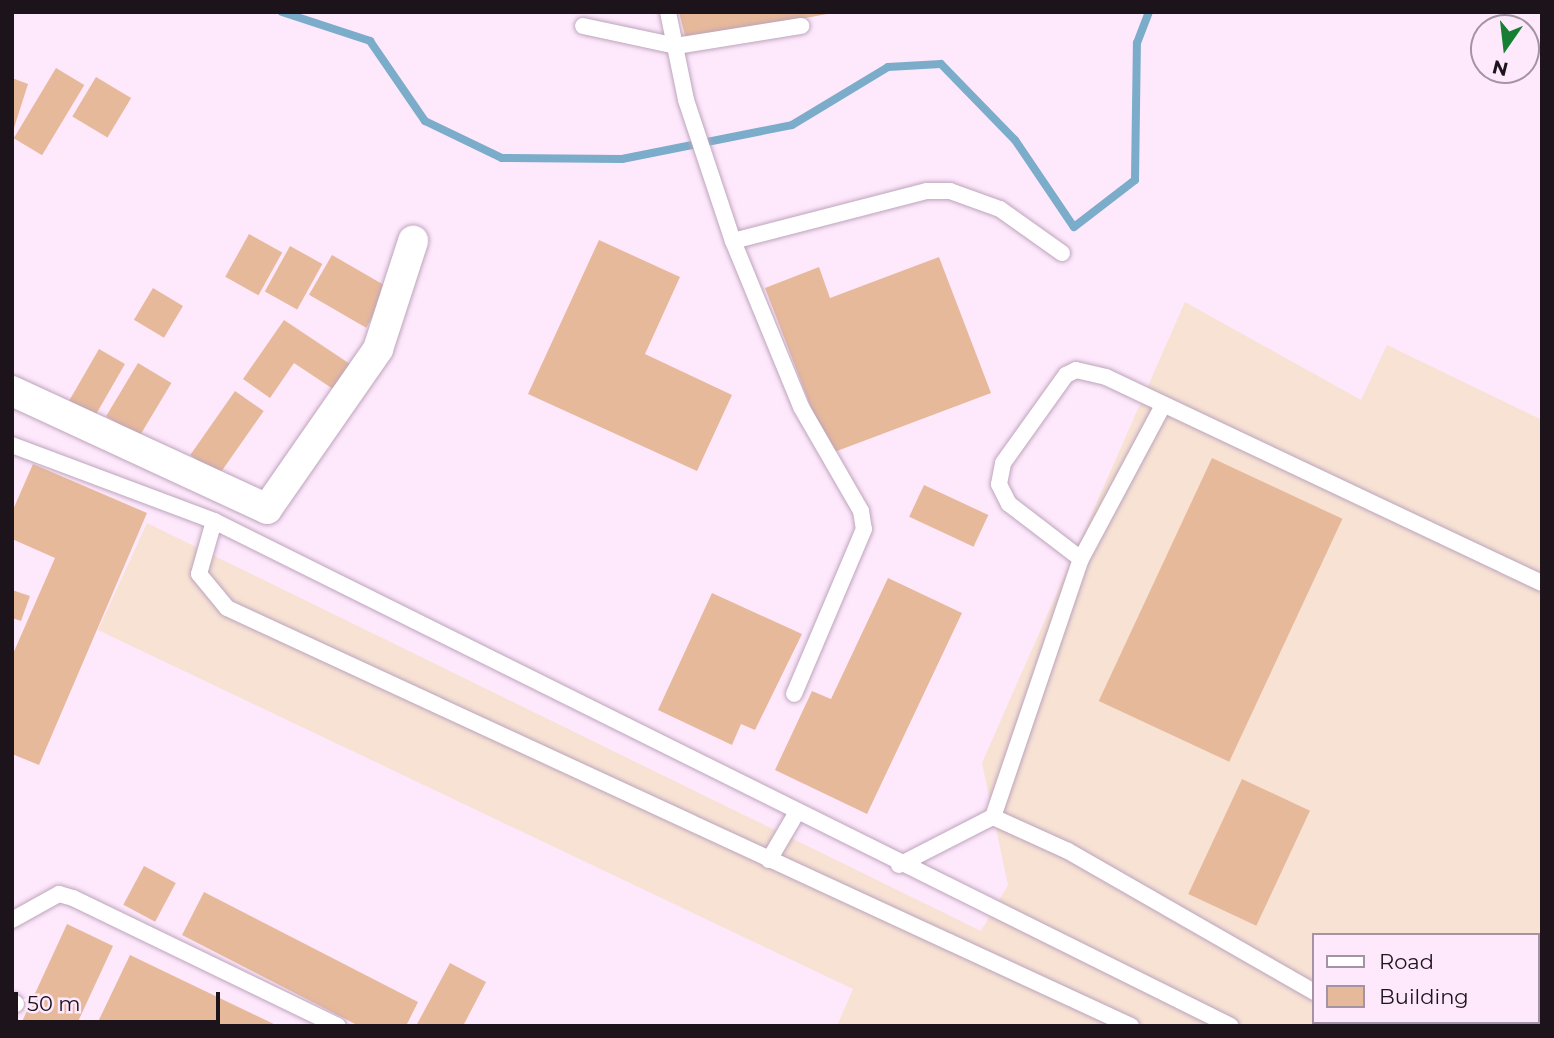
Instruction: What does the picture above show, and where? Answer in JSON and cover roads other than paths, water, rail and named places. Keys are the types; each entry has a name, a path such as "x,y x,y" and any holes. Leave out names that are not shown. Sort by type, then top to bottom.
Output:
{"street":[{"path":"12,391 267,509 378,349 413,241"}],"lane":[{"path":"668,12 686,100 733,241 801,407 861,512 864,529 794,694"},
{"path":"583,26 676,46 801,26"},
{"path":"733,241 927,191 950,191 1000,209 1062,253"},
{"path":"1081,559 1009,504 999,484 1003,463 1066,374 1076,370 1107,377 1162,407 1542,583"},
{"path":"899,865 993,817 1081,559 1162,407"},
{"path":"12,445 214,522 899,865 1231,1026"},
{"path":"214,522 199,574 221,604 1131,1026"},
{"path":"769,860 797,812"},
{"path":"993,817 1068,851 1312,991"},
{"path":"12,920 59,894 74,898 338,1026"}],"waterway":[{"path":"282,12 370,41 425,121 502,158 622,159 792,125 888,67 941,64 1015,140 1074,227 1135,180 1137,43 1149,12"}]}
